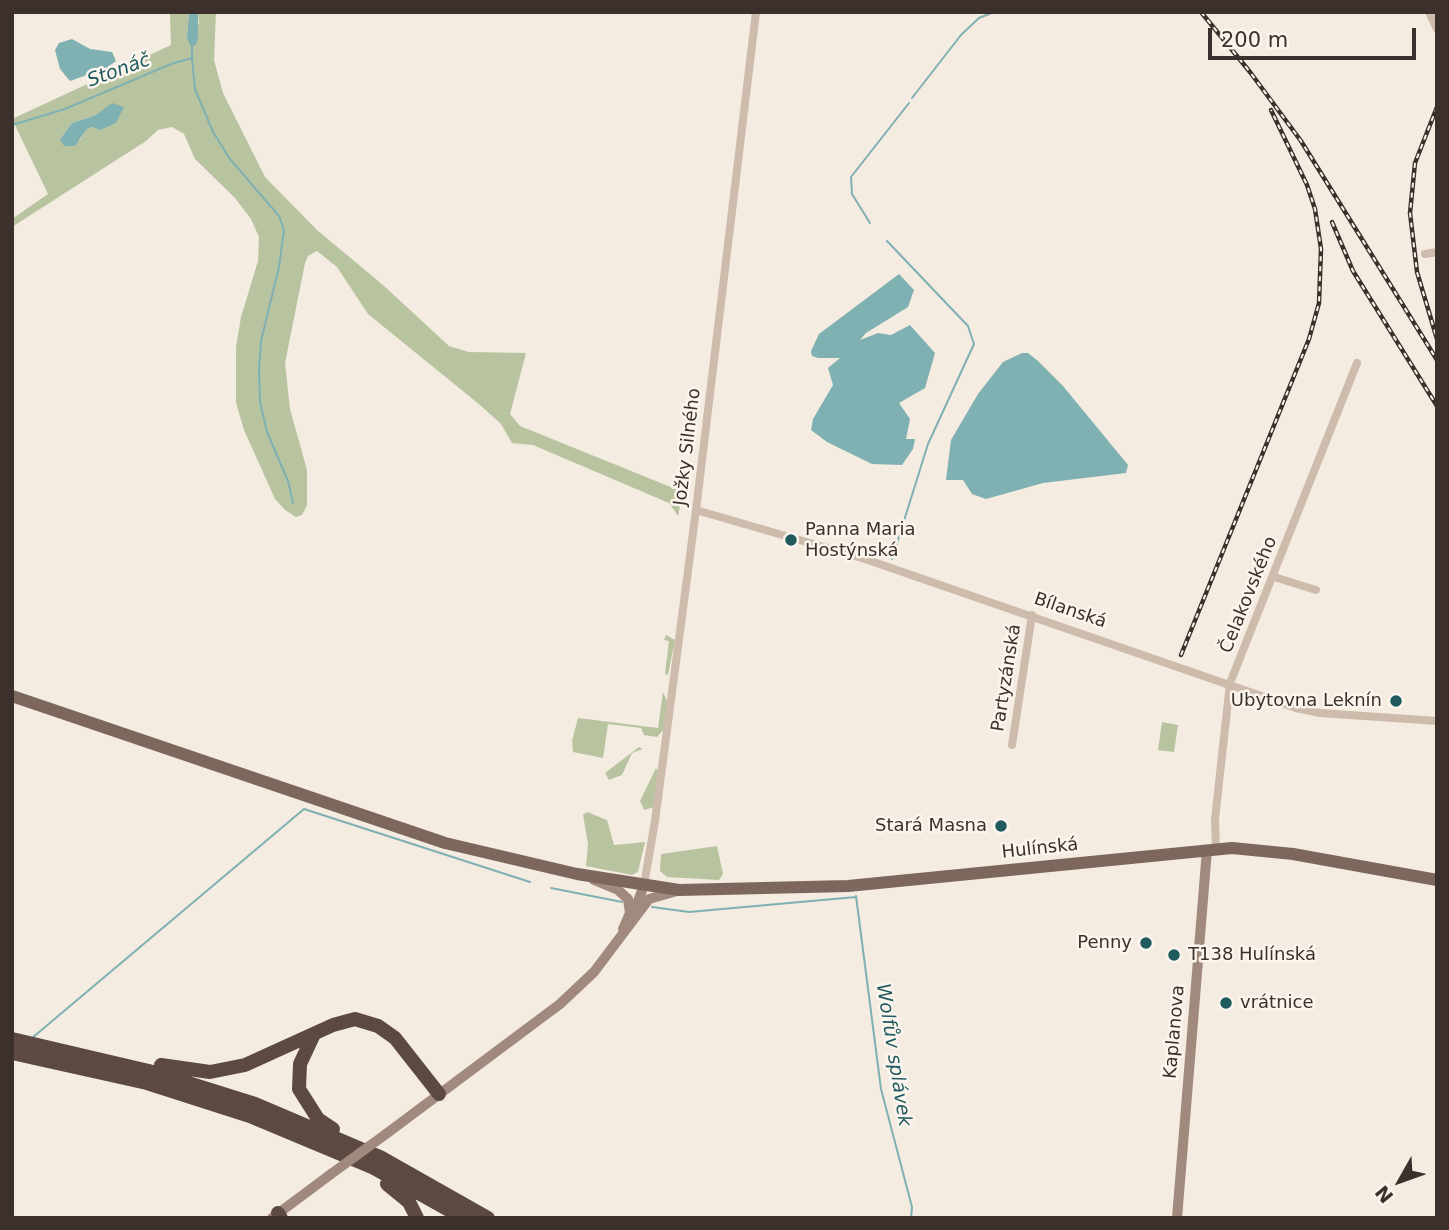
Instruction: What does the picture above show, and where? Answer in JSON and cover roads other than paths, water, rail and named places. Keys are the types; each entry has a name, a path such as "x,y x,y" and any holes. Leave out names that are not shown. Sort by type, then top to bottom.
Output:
{"highway":[{"path":"94,1057 110,1055 210,1072 245,1065 355,1019 378,1026 395,1038 439,1094"},
{"path":"314,1034 298,1071 299,1089 307,1105 330,1128 488,1218"},
{"path":"17,1047 44,1046 199,1084 255,1104 382,1158"},
{"path":"17,1047 197,1098 340,1153 463,1218"},
{"path":"340,1153 352,1164 400,1192 417,1218"}],"main road":[{"name":"Hulínská","path":"12,696 424,836 577,874 679,890 773,891 848,886 1211,849 1250,848 1437,880"}],"street":[{"name":"Jožky Silného","path":"644,885 655,821 696,510 756,12"},
{"path":"1429,12 1437,29"},
{"path":"1425,254 1437,252"},
{"name":"Čelakovského","path":"1211,849 1230,683 1357,363"},
{"name":"Bílanská","path":"696,510 814,542 1320,713 1437,721"},
{"path":"1274,577 1316,590"},
{"name":"Partyzánská","path":"1012,745 1032,615"},
{"name":"Kaplanova","path":"1177,1218 1211,849"},
{"path":"577,874 618,890 629,902 627,920 614,947"},
{"path":"614,947 634,912 644,885"},
{"path":"277,1216 561,1004 587,979 649,900 679,890"}],"water":[{"path":"189,12 198,12 198,39 195,46 190,45 187,38"},
{"path":"72,39 90,49 112,52 116,61 106,68 70,81 60,69 55,50 59,43"},
{"path":"112,103 124,107 116,123 100,130 93,127 87,129 75,146 64,146 60,139 72,123 96,115"},
{"path":"899,274 914,290 908,307 866,333 860,340 878,333 891,335 910,325 935,353 925,388 899,403 910,419 906,439 915,439 913,449 902,465 872,464 827,442 811,430 813,419 833,385 828,368 840,358 818,358 812,356 811,351 819,334"},
{"path":"1028,353 1038,361 1063,386 1128,465 1126,473 1043,483 986,499 972,494 963,480 946,480 951,440 978,394 1003,362"}],"waterway":[{"name":"Wolfův splávek","path":"912,98 961,35 979,18 994,12"},
{"name":"Stonáč","path":"12,125 65,109 171,64 192,58 192,45"},
{"path":"192,58 195,89 213,132 230,159 279,216 284,230 279,267 261,341 260,402 267,432 288,481 293,503"},
{"name":"Wolfův splávek","path":"870,223 852,194 851,177 909,103"},
{"name":"Wolfův splávek","path":"887,241 968,326 974,344 928,444 892,559"},
{"path":"32,1038 304,809 530,882"},
{"path":"551,888 622,902"},
{"name":"Wolfův splávek","path":"856,896 881,1089 912,1207 911,1218"},
{"path":"652,907 689,912 856,897"}],"railway":[{"path":"1201,12 1301,141 1437,360"},
{"path":"1437,107 1415,163 1410,213 1417,272 1437,339"},
{"path":"1181,655 1309,339 1319,303 1321,249 1315,209 1307,185 1271,110"},
{"path":"1332,222 1353,271 1437,406"}],"place":[{"name":"Panna Maria Hostýnská","path":"791,540"},
{"name":"Ubytovna Leknín","path":"1396,701"},
{"name":"Stará Masna","path":"1001,826"},
{"name":"Penny","path":"1146,943"},
{"name":"T138 Hulínská","path":"1174,955"},
{"name":"vrátnice","path":"1226,1003"}]}
